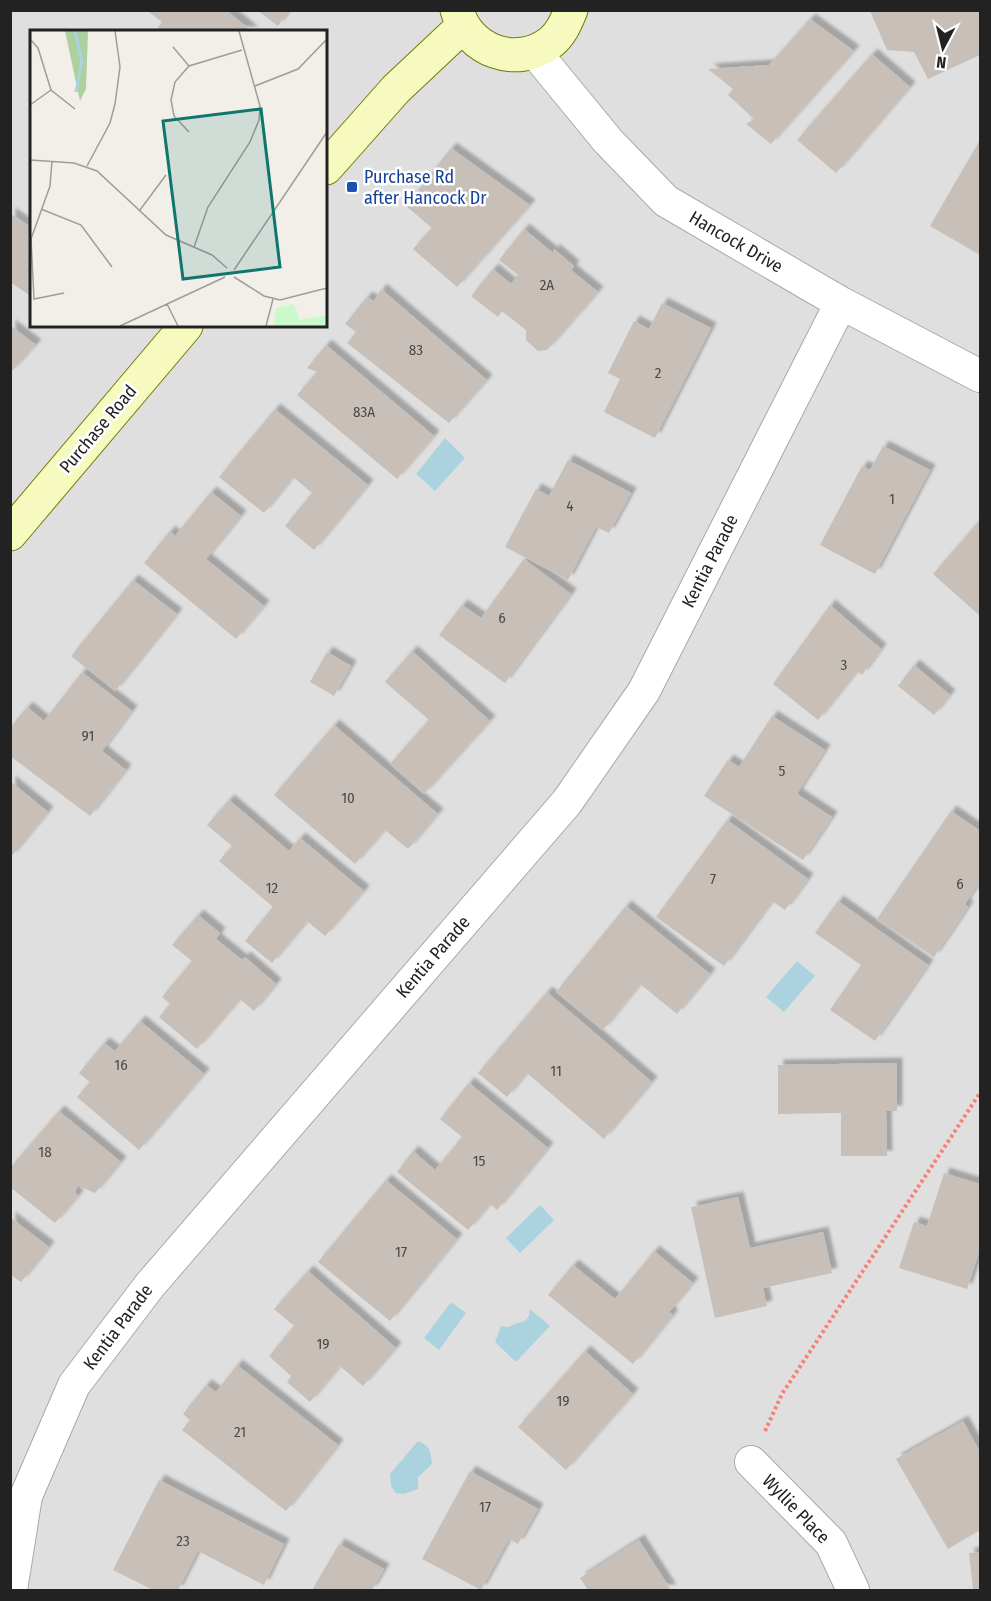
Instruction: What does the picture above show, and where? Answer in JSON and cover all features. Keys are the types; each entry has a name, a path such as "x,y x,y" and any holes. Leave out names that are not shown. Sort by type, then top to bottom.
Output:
{"main road":[{"path":"327,167 460,18 470,37 484,48 500,54 517,56 535,52 552,42 565,27 571,10"},
{"name":"Purchase Road","path":"10,534 185,327"}],"street":[{"name":"Hancock Drive","path":"535,52 608,141 666,201 842,303 981,376"},
{"name":"Kentia Parade","path":"11,1590 26,1496 74,1385 150,1285 567,802 644,691 842,303"},
{"name":"Wyllie Place","path":"751,1462 831,1543 853,1590"}],"path":[{"path":"751,1462 782,1394 981,1092"}],"shaded area":[{"path":"11,11 980,11 980,1590 11,1590"}],"water":[{"path":"445,438 465,458 435,491 416,474"},
{"path":"797,961 815,976 784,1012 766,997"},
{"path":"540,1205 554,1220 520,1253 506,1238"},
{"path":"451,1302 466,1313 439,1350 424,1338"},
{"path":"530,1309 550,1326 516,1362 495,1342 501,1326 509,1327 525,1320"},
{"path":"418,1441 429,1450 432,1464 418,1477 418,1489 404,1494 396,1493 391,1486 390,1474"}],"building":[{"path":"146,10 226,10 251,30 156,30 162,22"},
{"path":"257,10 289,10 278,26"},
{"path":"980,10 980,55 928,79 914,52 887,50 870,11"},
{"path":"810,19 854,51 771,144 746,124 754,119 728,95 733,89 708,69 769,65"},
{"path":"872,54 910,87 836,173 797,140"},
{"path":"980,140 980,255 930,226"},
{"path":"451,148 530,205 457,287 413,249 432,228 406,206"},
{"path":"10,213 30,227 30,296 10,282"},
{"path":"524,229 553,253 554,249 574,266 571,270 598,292 547,350 538,351 526,340 526,330 502,311 498,317 471,296 493,269 511,284 518,275 499,260"},
{"path":"381,289 487,380 449,423 347,343 356,332 345,324 367,297 374,301"},
{"path":"662,303 711,328 655,438 604,412 620,379 608,373 634,321 649,329"},
{"path":"10,325 36,345 10,373"},
{"path":"326,345 434,436 397,479 297,395 317,372 307,368"},
{"path":"275,409 368,485 314,550 285,526 312,493 293,477 264,513 219,477"},
{"path":"883,446 930,470 875,574 820,545 862,466 870,470"},
{"path":"568,460 631,493 609,533 596,527 568,580 505,547 536,489 549,496"},
{"path":"211,492 241,516 206,559 264,606 236,639 144,563 170,531 175,536"},
{"path":"980,520 980,616 933,574"},
{"path":"524,559 571,594 505,683 439,635 462,605 481,618"},
{"path":"133,580 177,614 115,691 71,656"},
{"path":"830,605 881,649 862,675 857,671 818,720 773,684"},
{"path":"412,651 490,721 424,794 390,764 429,720 385,682"},
{"path":"327,652 351,666 334,696 310,682"},
{"path":"914,665 950,695 934,715 898,686"},
{"path":"82,672 132,711 102,751 126,770 90,816 10,756 10,728 27,707 44,721"},
{"path":"772,716 825,750 797,794 832,817 803,860 704,796 728,760 739,767"},
{"path":"334,725 438,814 408,849 385,830 355,864 274,795"},
{"path":"10,781 48,812 10,858"},
{"path":"229,800 289,851 300,838 364,891 325,936 307,921 272,963 245,941 273,907 219,861 232,846 207,825"},
{"path":"951,811 980,831 980,881 965,904 968,907 934,957 877,919"},
{"path":"727,820 808,879 785,910 772,901 724,966 656,917"},
{"path":"838,901 928,965 875,1041 830,1010 861,965 815,933"},
{"path":"626,906 710,974 677,1014 640,984 603,1030 556,992"},
{"path":"198,915 220,933 216,939 242,960 245,957 276,984 254,1011 240,999 197,1049 159,1017 170,1004 162,997 192,961 172,945"},
{"path":"547,992 652,1082 604,1139 527,1073 507,1097 478,1073"},
{"path":"140,1021 204,1074 139,1150 77,1097 90,1082 79,1073 104,1043 115,1051"},
{"path":"897,1063 897,1111 886,1111 887,1156 841,1156 841,1113 778,1114 778,1065"},
{"path":"469,1083 548,1148 497,1210 490,1204 468,1230 397,1172 413,1151 435,1170 462,1137 440,1119"},
{"path":"59,1111 121,1162 95,1193 78,1186 75,1192 78,1196 55,1223 10,1187 10,1168"},
{"path":"944,1173 980,1184 980,1249 967,1289 899,1268 914,1222 927,1226"},
{"path":"386,1180 457,1239 390,1321 318,1262"},
{"path":"738,1197 750,1248 823,1232 832,1273 763,1288 767,1306 715,1318 691,1207"},
{"path":"10,1217 49,1247 21,1282 10,1274"},
{"path":"654,1251 693,1283 669,1312 673,1315 633,1364 548,1295 573,1265 615,1299"},
{"path":"308,1271 396,1348 363,1386 340,1366 310,1402 287,1382 291,1376 269,1356 294,1326 274,1309"},
{"path":"585,1351 633,1394 566,1470 518,1427"},
{"path":"237,1365 338,1445 286,1511 182,1430 190,1420 183,1414 206,1385 216,1392"},
{"path":"963,1421 980,1452 980,1530 948,1549 896,1459"},
{"path":"470,1471 538,1509 518,1544 509,1539 481,1590 422,1559"},
{"path":"159,1480 284,1544 264,1585 198,1551 178,1590 153,1590 113,1570"},
{"path":"639,1540 671,1590 588,1590 580,1578"},
{"path":"339,1544 384,1569 372,1590 312,1590"},
{"path":"980,1552 980,1590 973,1590 969,1553"}],"place":[{"name":"Purchase Rd after Hancock Dr","path":"352,187"}]}
